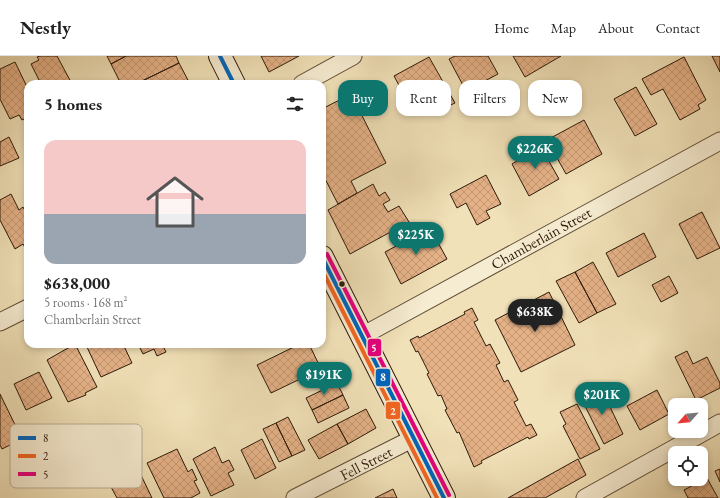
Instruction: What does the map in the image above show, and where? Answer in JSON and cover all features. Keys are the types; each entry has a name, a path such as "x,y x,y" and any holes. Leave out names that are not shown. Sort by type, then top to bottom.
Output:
{"main road":[{"path":"220,56 232,80"},
{"path":"326,265 444,498"}],"street":[{"path":"309,80 353,56"},
{"name":"Chamberlain Street","path":"362,336 720,141"},
{"path":"0,322 24,310"},
{"path":"585,498 720,423"},
{"name":"Fell Street","path":"296,498 414,438"}],"building":[{"path":"57,56 70,80 39,80 31,64 39,60 37,57"},
{"path":"107,56 126,56 111,64"},
{"path":"126,56 176,56 179,63 144,80 119,80 111,64"},
{"path":"261,56 299,56 269,72"},
{"path":"455,56 488,56 498,74 487,80 460,80 449,59"},
{"path":"513,56 561,56 525,77"},
{"path":"712,56 720,56 720,72"},
{"path":"429,57 442,80 396,80 394,76"},
{"path":"684,57 706,100 698,105 700,109 680,120 663,89 651,95 642,79"},
{"path":"15,62 24,81 24,119 22,120 19,115 10,119 0,99 0,69"},
{"path":"179,63 188,80 144,80"},
{"path":"636,87 657,124 635,136 614,99"},
{"path":"451,96 455,103 451,105"},
{"path":"338,101 338,116 362,116 386,163 351,181 357,193 338,204 326,181 326,107"},
{"path":"584,120 602,154 566,174 547,140"},
{"path":"9,137 19,158 0,166 0,142"},
{"path":"538,142 559,179 529,196 512,164 527,155 525,149"},
{"path":"486,175 501,204 486,211 490,218 477,225 466,203 457,208 450,194"},
{"path":"373,184 379,196 385,192 390,200 383,204 388,212 399,206 409,222 350,254 328,210"},
{"path":"11,194 19,210 23,207 24,209 24,246 23,244 15,249 0,220 0,200"},
{"path":"702,212 720,248 697,259 679,224"},
{"path":"430,228 447,259 401,284 385,252"},
{"path":"644,233 656,257 618,277 606,253"},
{"path":"593,262 616,304 597,313 575,272"},
{"path":"575,272 597,313 579,323 556,281"},
{"path":"669,276 678,293 661,302 652,285"},
{"path":"549,292 575,345 521,372 495,320 516,309 518,314 530,308 528,303"},
{"path":"472,308 478,320 474,322 486,346 490,344 500,363 496,365 504,382 508,380 518,400 514,402 526,426 531,424 537,435 529,439 528,437 481,461 482,463 474,467 459,432 457,433 445,410 447,409 441,395 438,396 418,351 416,352 410,340 418,336 419,338 465,314 464,312"},
{"path":"68,348 77,348 97,387 85,393 86,395 68,402 47,360"},
{"path":"87,348 125,348 132,363 101,377"},
{"path":"140,348 164,348 166,352 157,356 154,349 143,354"},
{"path":"292,348 311,348 321,369 271,393 257,365"},
{"path":"687,351 693,364 707,357 720,383 720,388 700,398 695,398 675,357"},
{"path":"39,372 52,398 26,410 14,384"},
{"path":"337,383 343,395 312,410 306,398"},
{"path":"601,388 623,434 604,444 581,398"},
{"path":"657,390 668,415 640,430 627,406"},
{"path":"0,394 15,424 10,424 10,445 2,449 0,445"},
{"path":"343,395 349,408 318,423 312,410"},
{"path":"577,404 600,449 580,459 563,426 566,424 560,412"},
{"path":"366,409 376,428 348,444 337,424"},
{"path":"288,417 305,450 292,456 276,423"},
{"path":"276,423 292,456 279,462 263,429"},
{"path":"337,424 348,444 319,459 308,440"},
{"path":"262,439 276,468 255,479 241,450"},
{"path":"215,447 222,463 229,460 234,470 228,473 234,485 211,496 193,459"},
{"path":"177,449 188,472 192,469 197,480 194,481 200,493 191,498 164,498 147,463"},
{"path":"578,459 586,475 545,498 508,498"},
{"path":"720,469 720,482 715,471"},
{"path":"142,477 152,498 117,498 112,488 142,488"},
{"path":"708,480 718,498 688,498 684,490 692,486 708,486"},
{"path":"393,489 397,498 375,498"}],"transit line":[{"name":"8","path":"220,56 232,80"},
{"name":"5","path":"327,254 449,495"},
{"name":"8","path":"326,265 444,498"},
{"name":"2","path":"326,278 437,498"}]}
